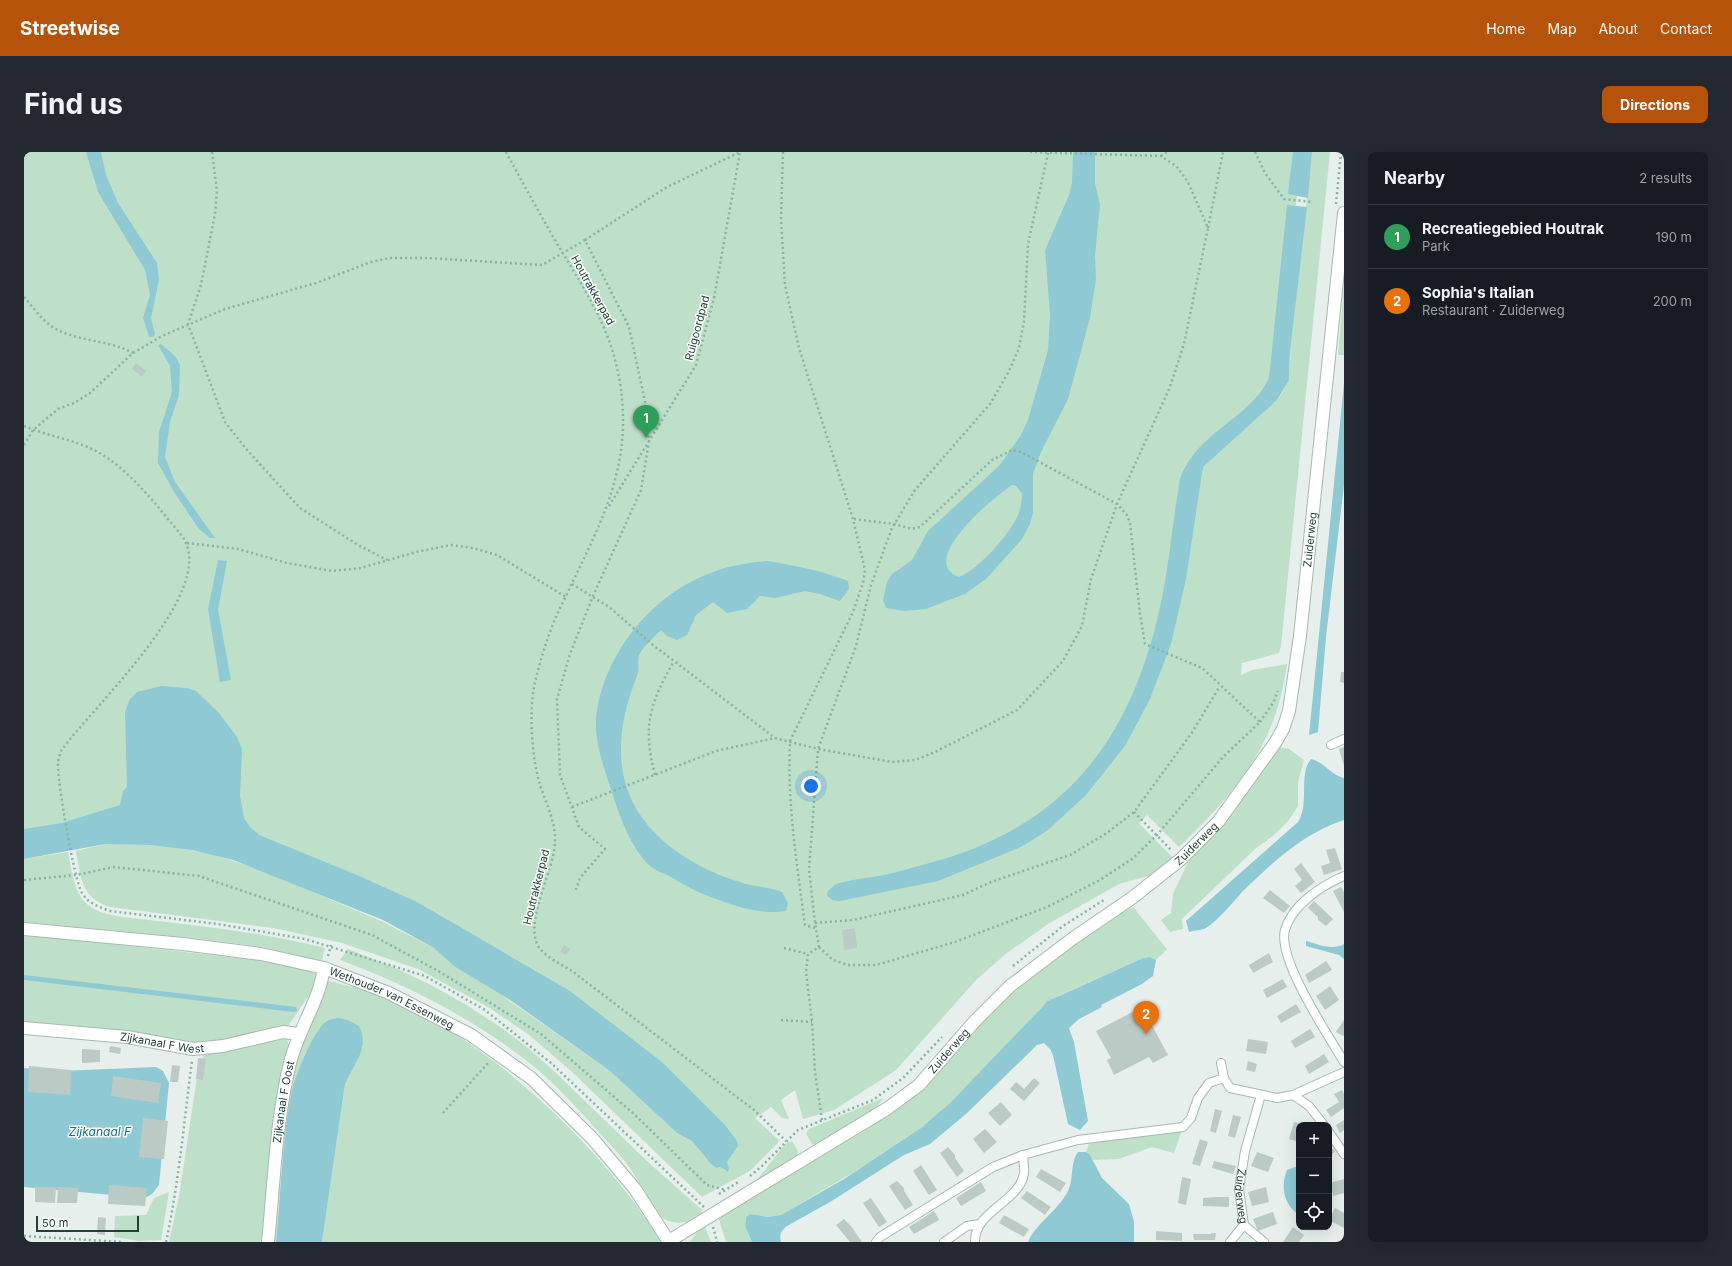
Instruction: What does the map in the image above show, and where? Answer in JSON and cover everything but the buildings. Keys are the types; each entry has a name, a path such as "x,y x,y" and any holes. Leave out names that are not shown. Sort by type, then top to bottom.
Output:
{"street":[{"name":"Zuiderweg","path":"669,1242 888,1108 919,1085 974,1022 1010,986 1072,939 1132,898 1180,860 1218,822 1275,743 1283,729 1289,711 1300,636 1344,213"},
{"name":"Wethouder van Essenweg","path":"24,929 183,944 261,954 324,968 389,993 471,1035 530,1078 592,1138 635,1189 669,1242"},
{"name":"Zijkanaal F Oost","path":"268,1242 283,1096 293,1050 320,988 324,968"},
{"name":"Zijkanaal F West","path":"24,1028 127,1036 194,1049 223,1046 283,1032 299,1034"}],"lane":[{"path":"1331,745 1344,739"},
{"path":"1344,876 1332,881 1310,896 1292,915 1284,931 1285,952 1298,981 1344,1062"},
{"path":"1221,1063 1224,1078 1230,1088 1277,1098 1293,1095 1344,1072"},
{"path":"876,1242 880,1237 993,1167 1023,1155 1078,1140 1183,1127 1191,1118 1198,1098 1209,1083 1224,1078"},
{"name":"Zuiderweg","path":"1261,1095 1245,1151 1239,1189 1244,1225 1264,1242"},
{"path":"1293,1095 1308,1106 1321,1122"},
{"path":"1332,1136 1344,1154"},
{"path":"944,1242 967,1226 980,1224 1007,1199 1020,1183 1024,1173 1023,1155"},
{"path":"976,1242 980,1224"},
{"path":"1230,1242 1244,1225"}],"path":[{"path":"212,152 217,191 215,214 201,285 188,324 225,422 247,450 300,508 358,544 388,560"},
{"name":"Houtrakkerpad","path":"506,152 538,211 603,323 614,350 620,380 623,416 620,464 606,509 566,597 555,617 544,648 534,690 532,732 535,761 540,784 551,814 556,840 552,862 534,924 534,939 542,950 572,971 754,1110 786,1141"},
{"path":"24,445 33,430 58,409 74,403 90,393 133,352 188,324 225,309 316,283 371,262 390,258 427,258 542,265 667,187 740,152"},
{"name":"Ruigoordpad","path":"606,509 696,365 714,298 740,152"},
{"path":"783,152 781,218 786,285 799,348 853,519 865,564 863,583 849,619 790,742 789,763 796,859 806,926 815,928"},
{"path":"1028,152 1161,156 1176,166 1188,182 1208,228"},
{"path":"1161,156 1167,152"},
{"path":"572,584 609,607 674,661 775,738 818,749 892,762 915,760 935,752 1017,710 1063,661 1082,626 1091,579 1116,504 1170,387 1184,344 1223,152"},
{"path":"1255,152 1265,173 1284,199 1313,202"},
{"path":"853,519 894,524 912,529 920,527 992,460 1012,450 1021,452 1039,463 1071,478 1116,504 1127,515 1130,523 1140,614 1145,644 1202,668 1260,722 1208,773 1157,835 1132,859 1100,880 1047,907 955,942 876,965 848,965 833,960 819,947 815,928 809,870 818,749 856,646 871,585 894,524 915,490 990,404 1008,373 1019,348 1024,321 1028,244 1048,153"},
{"path":"575,892 580,878 605,849 579,827 560,776 557,699 570,654 593,596 641,490 649,441 646,406 628,327 584,240"},
{"path":"24,297 51,326 66,333 121,346 133,352"},
{"path":"24,426 89,448 114,464 140,488 187,543 190,558 188,572 181,591 171,613 156,636 117,687 61,751 58,762 64,811 74,863 82,893 93,905 110,911 272,932 331,945 424,976 485,1010 551,1063 702,1205 708,1201"},
{"path":"187,543 238,549 287,563 332,571 361,568 451,545 473,548 497,555 566,597"},
{"path":"655,775 648,741 649,726 655,699 674,661"},
{"path":"815,923 853,920 962,895 991,882 1070,855 1107,832 1134,812 1191,734 1220,686"},
{"path":"572,807 716,751 775,738"},
{"path":"1134,812 1180,860"},
{"path":"784,948 808,954 819,947"},
{"path":"714,1197 762,1166 798,1130 822,1120 815,1072 812,1022 806,972 808,954"},
{"path":"781,1020 812,1022"},
{"path":"166,1242 173,1209 194,1049"},
{"path":"443,1113 496,1054"},
{"path":"24,1236 122,1242"}],"green space":[{"path":"24,152 1302,152 1273,404 1282,392 1288,380 1289,374 1290,352 1312,152 1330,152 1281,646 1279,653 1242,663 1241,675 1252,670 1287,664 1283,687 1269,731 1259,751 1233,790 1212,814 1179,847 1147,815 1139,823 1176,861 1155,874 1119,884 1048,924 1007,953 977,979 896,1070 834,1110 803,1119 795,1090 781,1100 789,1119 782,1118 771,1107 755,1118 779,1140 778,1143 750,1171 702,1197 571,1071 528,1034 488,1007 418,969 342,943 273,928 110,907 93,898 84,886 79,870 76,851 105,844 128,844 169,846 212,854 266,872 381,921 434,948 610,1071 677,1133 692,1141 716,1168 720,1167 725,1171 729,1168 727,1162 738,1146 493,962 217,826 24,844"},
{"path":"1344,285 1344,355 1338,355"},
{"path":"1278,747 1289,749 1304,760 1298,782 1298,806 1288,821 1273,836 1255,849 1182,919 1183,929 1170,932 1161,920 1171,913 1173,894 1191,856 1253,785"},
{"path":"68,852 73,878 77,889 87,904 96,910 122,917 224,929 300,942 325,948 322,961 263,947 194,938 24,922 24,859"},
{"path":"1133,907 1167,949 1156,960 1150,957 1143,958 1058,996 1042,1007 994,1059 951,1102 921,1128 876,1159 781,1215 768,1217 750,1214 746,1217 745,1226 752,1242 726,1242 718,1216 743,1203 864,1131 910,1100 928,1084 987,1014 1020,982 1120,913"},
{"path":"24,934 255,960 297,967 319,975 310,994 288,1026 239,1038 203,1044 120,1030 24,1024"},
{"path":"348,949 395,968 431,985 499,1026 527,1047 647,1161 702,1210 700,1218 685,1222 672,1222 663,1218 655,1211 649,1202 623,1158 573,1104 537,1069 483,1030 437,1003 414,991 340,960"},
{"path":"329,981 378,994 419,1013 452,1032 510,1074 539,1099 594,1154 642,1213 661,1242 322,1242 345,1084 360,1055 328,1020 313,1041 301,1066 292,1095 283,1156 276,1242 272,1242 291,1075 326,983"},
{"path":"281,1037 287,1039 290,1050 265,1242 169,1242 179,1196 199,1064 204,1055 211,1052"},
{"path":"883,1098 876,1109 818,1144 812,1144 806,1133 809,1129"},
{"path":"1182,1130 1174,1153 1152,1147 1119,1159 1093,1160 1086,1152 1089,1143"},
{"path":"792,1141 798,1151 797,1156 757,1180 785,1144"},
{"path":"169,1192 161,1240 139,1241 114,1237 115,1216 146,1215 154,1198"},
{"path":"705,1227 711,1242 690,1242 698,1231"}],"water":[{"path":"86,152 101,152 106,175 118,203 157,263 159,280 151,318 155,334 153,337 149,337 143,318 150,295 145,270 98,192"},
{"path":"1073,152 1095,152 1095,183 1100,205 1095,255 1096,279 1090,318 1068,399 1041,452 1033,474 1033,513 1030,524 1022,539 986,579 965,594 926,609 905,611 886,608 883,600 887,582 892,574 912,560 928,531 1000,465 1021,435 1028,420 1048,350 1050,315 1045,250 1069,195 1072,183","holes":["1012,485 1016,486 1022,494 1022,497 1020,510 1014,523 1001,541 984,559 967,573 959,577 948,569 947,558 952,544 976,515 990,502"]},
{"path":"1293,152 1312,152 1308,198 1288,194"},
{"path":"1287,205 1307,207 1290,352 1289,380 1277,400 1203,467 1186,579 1171,644 1150,699 1125,746 1086,795 1048,830 1021,847 938,881 840,901 831,899 827,895 828,891 836,884 893,873 931,863 973,849 1018,827 1049,805 1076,781 1099,753 1118,723 1134,690 1147,654 1162,599 1180,479 1188,463 1198,449 1210,437 1250,404 1261,392 1269,378"},
{"path":"161,344 175,356 180,365 179,395 170,422 165,457 175,482 215,538 210,538 199,529 174,492 158,463 159,432 172,392 170,366 158,345"},
{"path":"1344,383 1344,485 1326,637 1318,732 1309,735"},
{"path":"218,560 227,561 218,610 231,680 220,682 208,609"},
{"path":"767,561 787,564 838,577 848,581 849,589 840,601 820,594 805,591 775,598 760,596 747,609 727,613 713,602 696,615 687,635 677,640 667,636 661,630 646,645 639,655 638,674 628,703 622,729 621,753 624,777 631,799 644,820 662,839 685,857 714,873 746,884 782,892 788,903 786,911 777,912 750,910 709,897 651,867 644,860 632,842 622,822 603,766 598,746 596,727 600,696 608,673 632,632 649,613 667,597 687,584 708,574 737,565"},
{"path":"161,686 187,688 196,691 219,713 237,737 242,749 240,796 244,818 250,827 259,835 357,875 417,902 570,991 662,1062 725,1125 737,1141 738,1146 727,1162 729,1168 728,1172 720,1167 716,1168 710,1163 692,1141 677,1133 610,1071 510,1000 454,966 434,948 383,920 233,860 192,850 150,845 105,844 24,859 24,829 62,823 120,805 123,791 127,787 125,712 130,699 137,692"},
{"path":"1311,759 1344,778 1344,820 1316,832 1302,840 1255,879 1214,922 1204,929 1189,932 1186,921 1298,822 1303,807 1305,773 1307,765"},
{"path":"1306,941 1330,947 1344,944 1344,959 1339,955 1306,946"},
{"path":"1150,957 1156,960 1153,976 1142,984 1101,1005 1102,1007 1079,1019 1069,1028 1074,1042 1088,1121 1080,1130 1068,1124 1053,1055 1050,1049 1044,1043 1037,1045 966,1114 930,1144 904,1155 830,1202 787,1226 781,1233 781,1242 752,1242 745,1226 746,1217 750,1214 768,1217 781,1215 844,1179 921,1128 951,1102 1048,1001 1143,958"},
{"path":"24,975 296,1007 297,1011 294,1012 24,980"},
{"path":"338,1018 348,1020 359,1026 362,1033 363,1043 360,1055 345,1084 322,1242 276,1242 284,1146 292,1090 312,1040 324,1024 329,1020"},
{"name":"Zijkanaal F","path":"156,1067 163,1071 169,1083 159,1185 152,1194 145,1198 24,1187 24,1068 60,1071"},
{"path":"1078,1152 1086,1152 1090,1155 1102,1178 1129,1204 1134,1222 1134,1242 1028,1242 1037,1228 1059,1205 1068,1191 1074,1161"},
{"path":"1296,1167 1296,1213 1290,1206 1285,1195 1284,1183 1287,1170"}],"place":[{"name":"Recreatiegebied Houtrak","path":"646,438"},
{"name":"Sophia's Italian","path":"1146,1034"}]}
